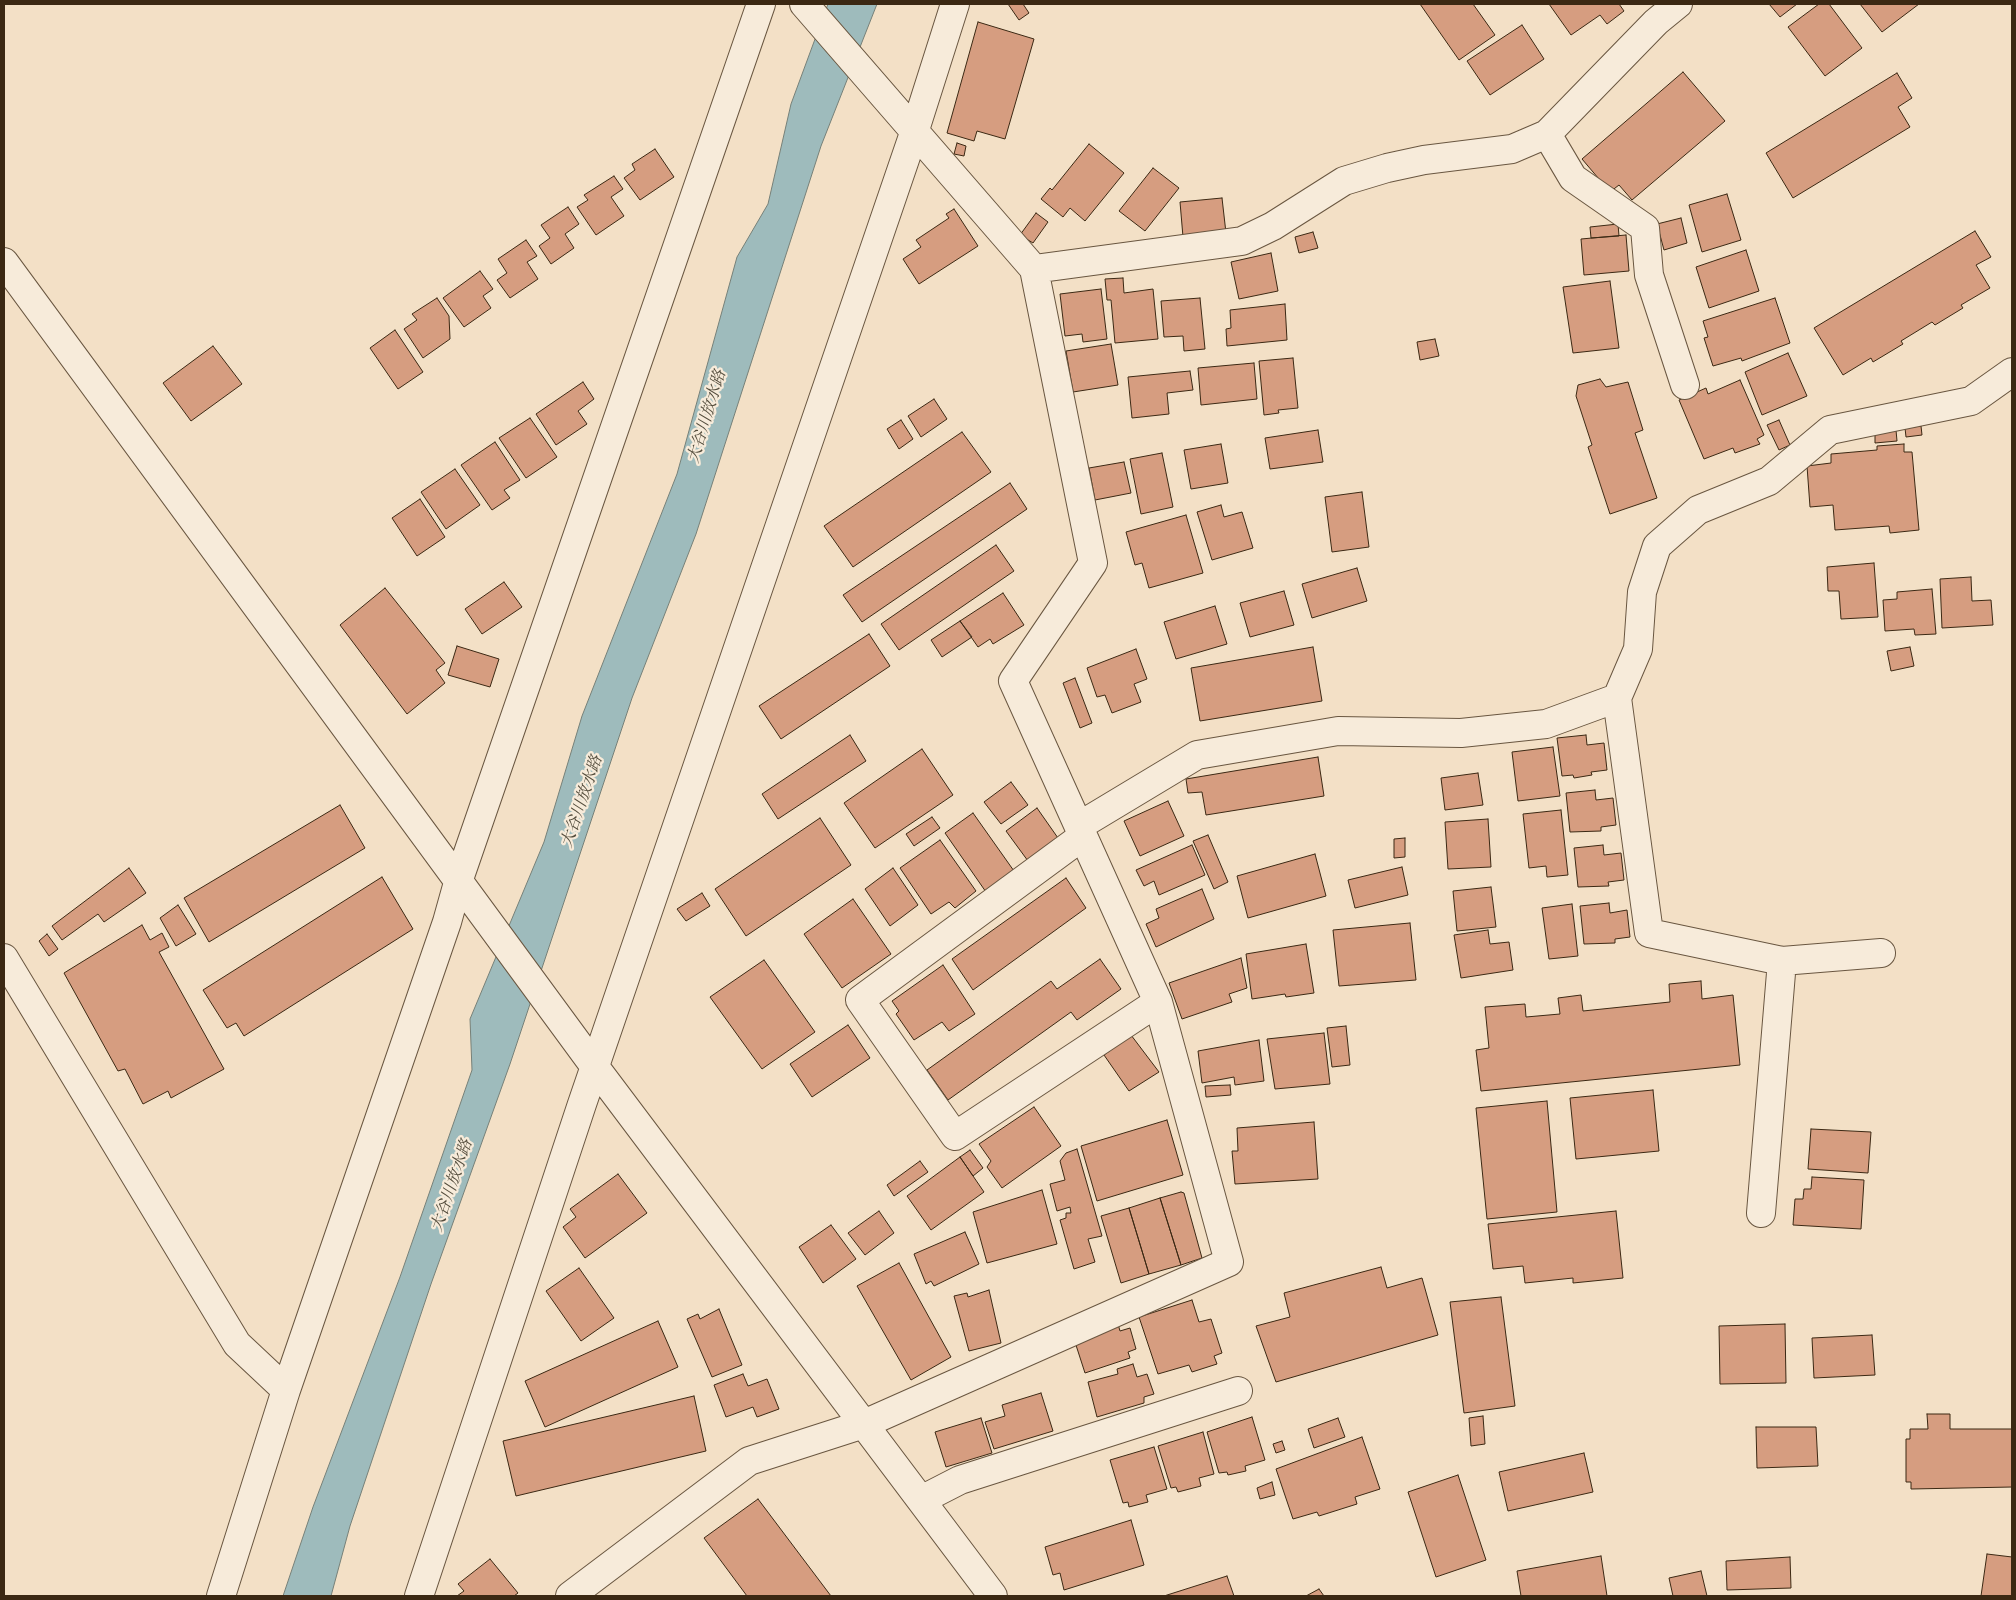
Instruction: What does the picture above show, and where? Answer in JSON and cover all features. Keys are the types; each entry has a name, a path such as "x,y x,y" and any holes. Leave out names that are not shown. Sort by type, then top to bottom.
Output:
{"street":[{"path":"221,1596 286,1390 444,931 465,887 761,4"},
{"path":"570,1596 599,1588 749,1461 864,1424 1230,1262 1158,1002 1013,681 1093,564 1034,269 804,4"},
{"path":"418,1596 589,1058 914,133 954,4"},
{"path":"1034,269 1242,241 1273,226 1344,182 1387,168 1424,160 1512,149 1546,134 1649,13 1678,4"},
{"path":"1546,134 1573,178 1645,228 1649,275 1685,385"},
{"path":"4,262 589,1058 993,1596"},
{"path":"1881,953 1782,961 1649,933 1617,698 1638,649 1642,592 1657,546 1698,510 1769,481 1830,430 1971,401 2012,372"},
{"path":"1158,1002 954,1136 860,1000 1081,831 1197,755 1338,732 1461,733 1546,724 1617,698"},
{"path":"4,958 237,1344 286,1390"},
{"path":"1761,1213 1782,961"},
{"path":"921,1500 960,1480 1238,1391"}],"water":[{"name":"大谷川放水路","path":"828,4 877,4 821,146 696,534 632,698 510,1064 431,1284 350,1526 331,1596 283,1596 313,1507 400,1277 472,1070 470,1019 544,842 582,716 677,474 737,257 768,204 791,104"}],"building":[{"path":"1008,4 1023,4 1029,13 1019,20"},
{"path":"1420,4 1473,4 1495,35 1459,60"},
{"path":"1549,4 1619,4 1624,11 1607,24 1600,15 1571,35"},
{"path":"1769,4 1797,4 1780,17"},
{"path":"1819,4 1829,4 1862,48 1825,76 1788,27"},
{"path":"1860,4 1919,4 1882,32"},
{"path":"978,22 1034,39 1005,139 977,131 974,141 947,133"},
{"path":"1522,25 1544,59 1490,95 1467,61"},
{"path":"1683,72 1725,121 1632,200 1619,185 1610,192 1582,159"},
{"path":"1897,73 1912,98 1898,107 1910,127 1793,198 1766,153"},
{"path":"957,143 966,146 964,156 954,154"},
{"path":"1089,144 1124,173 1085,221 1070,208 1063,217 1041,199 1050,188 1052,190"},
{"path":"655,149 674,177 640,200 624,178 635,170 632,164"},
{"path":"1153,168 1179,188 1145,231 1119,211"},
{"path":"614,176 623,189 611,197 624,216 596,235 577,207 588,200 584,195"},
{"path":"1727,194 1741,240 1702,252 1689,205"},
{"path":"1222,198 1226,233 1183,237 1180,202"},
{"path":"568,207 579,224 565,234 574,248 551,264 539,246 550,238 541,225"},
{"path":"954,209 978,246 919,284 903,259 921,247 916,240 949,218 946,214"},
{"path":"1036,213 1048,222 1033,243 1020,235"},
{"path":"1681,218 1687,243 1664,250 1657,224"},
{"path":"1618,224 1619,236 1591,238 1590,227"},
{"path":"1975,231 1991,257 1976,265 1990,288 1961,305 1963,308 1935,325 1932,322 1901,341 1903,344 1873,362 1871,358 1843,375 1814,328"},
{"path":"1313,232 1318,248 1299,253 1295,237"},
{"path":"1626,235 1629,271 1584,275 1581,239"},
{"path":"526,240 537,256 527,262 538,279 510,298 497,280 507,273 498,259"},
{"path":"1746,250 1759,291 1709,308 1696,267"},
{"path":"1271,253 1278,291 1239,299 1231,262"},
{"path":"480,271 493,289 483,296 491,308 464,327 443,298"},
{"path":"1123,278 1124,293 1153,289 1158,339 1115,343 1111,300 1107,300 1105,279"},
{"path":"1610,281 1619,348 1573,353 1563,287"},
{"path":"1101,289 1107,339 1083,342 1082,334 1065,336 1060,294"},
{"path":"437,298 449,316 450,339 423,358 404,329 417,320 412,314"},
{"path":"1200,298 1205,349 1184,351 1183,336 1164,337 1161,301"},
{"path":"1775,298 1790,343 1742,361 1741,358 1713,366 1704,338 1708,337 1703,321"},
{"path":"1285,304 1287,340 1227,346 1226,329 1231,328 1230,310"},
{"path":"395,330 423,372 398,389 370,348"},
{"path":"1435,339 1439,356 1420,360 1417,342"},
{"path":"1111,344 1118,385 1073,392 1066,351"},
{"path":"213,346 242,384 191,421 163,383"},
{"path":"1788,353 1807,396 1762,415 1745,372"},
{"path":"1293,358 1298,408 1278,410 1279,413 1264,415 1259,361"},
{"path":"1254,363 1257,399 1201,405 1198,368"},
{"path":"1190,371 1193,390 1167,393 1169,414 1132,418 1128,377"},
{"path":"1600,379 1606,387 1628,382 1643,430 1635,433 1657,498 1610,514 1588,447 1592,445 1576,396 1578,385"},
{"path":"1740,380 1764,435 1757,439 1760,444 1735,453 1733,448 1704,459 1679,400 1706,388 1708,394"},
{"path":"583,382 594,399 578,411 587,424 556,445 536,414"},
{"path":"934,399 947,419 921,437 908,416"},
{"path":"530,418 557,457 526,478 499,438"},
{"path":"901,420 913,439 899,449 887,429"},
{"path":"1779,420 1790,445 1779,450 1767,425"},
{"path":"1921,426 1922,435 1906,437 1905,428"},
{"path":"1318,430 1323,462 1270,469 1265,438"},
{"path":"1896,430 1897,441 1875,443 1875,433"},
{"path":"962,432 991,472 853,567 824,526"},
{"path":"495,442 520,480 504,490 510,498 492,510 461,465"},
{"path":"1221,444 1228,483 1191,489 1184,450"},
{"path":"1904,444 1904,452 1912,452 1919,530 1890,533 1889,526 1835,530 1833,505 1810,507 1807,466 1831,463 1831,454 1877,450 1877,446"},
{"path":"1162,453 1173,507 1141,514 1130,459"},
{"path":"1124,462 1131,493 1095,500 1089,468"},
{"path":"455,469 480,505 446,529 421,492"},
{"path":"1010,483 1027,509 862,622 843,595"},
{"path":"1362,492 1369,547 1332,552 1325,497"},
{"path":"420,499 445,537 417,556 392,518"},
{"path":"1221,505 1224,517 1242,512 1253,548 1212,560 1197,512"},
{"path":"1186,515 1203,573 1149,588 1142,563 1135,565 1126,532"},
{"path":"996,545 1014,571 899,650 881,624"},
{"path":"1874,563 1878,617 1841,619 1839,591 1828,591 1827,567"},
{"path":"1357,568 1367,601 1312,618 1302,584"},
{"path":"1971,577 1972,601 1991,600 1993,625 1942,628 1940,579"},
{"path":"504,582 522,607 482,634 465,609"},
{"path":"385,588 445,663 436,670 445,683 407,714 340,625"},
{"path":"1932,589 1936,634 1915,635 1914,629 1885,631 1883,600 1897,599 1897,592"},
{"path":"1284,591 1294,625 1250,637 1240,603"},
{"path":"1003,593 1024,625 993,644 990,639 978,647 960,621"},
{"path":"1215,606 1227,644 1176,659 1164,622"},
{"path":"960,621 972,637 942,657 931,640"},
{"path":"869,634 890,666 781,739 759,706"},
{"path":"457,646 499,659 490,687 448,675"},
{"path":"1313,647 1322,701 1200,721 1191,668"},
{"path":"1910,647 1914,666 1891,671 1887,651"},
{"path":"1136,649 1147,679 1134,684 1141,702 1112,713 1105,695 1097,697 1087,668"},
{"path":"1075,678 1092,723 1080,728 1063,683"},
{"path":"850,735 866,761 778,819 762,794"},
{"path":"1586,735 1587,745 1604,743 1607,770 1591,772 1592,775 1574,778 1573,775 1562,776 1557,738"},
{"path":"1553,747 1560,796 1518,801 1512,752"},
{"path":"922,749 953,795 875,848 844,803"},
{"path":"1318,757 1324,796 1206,815 1202,792 1188,793 1186,779"},
{"path":"1478,773 1483,805 1445,810 1441,778"},
{"path":"1011,782 1028,805 1001,824 984,802"},
{"path":"1595,790 1596,800 1613,798 1616,825 1601,827 1601,831 1570,832 1566,793"},
{"path":"1168,801 1184,836 1140,856 1124,821"},
{"path":"340,805 365,848 209,942 184,898"},
{"path":"1037,808 1058,838 1028,861 1006,831"},
{"path":"1561,810 1568,875 1547,877 1546,866 1529,868 1523,814"},
{"path":"973,813 1014,871 986,892 945,833"},
{"path":"932,817 940,828 914,846 906,834"},
{"path":"820,818 851,865 746,936 715,889"},
{"path":"1488,819 1491,867 1448,869 1445,822"},
{"path":"1208,835 1228,882 1214,889 1193,841"},
{"path":"1405,838 1405,857 1394,858 1394,839"},
{"path":"940,840 976,891 955,908 949,902 931,914 900,868"},
{"path":"1192,845 1205,875 1159,895 1154,881 1144,886 1136,870"},
{"path":"1603,845 1604,855 1621,853 1624,880 1608,882 1609,886 1578,887 1574,848"},
{"path":"1315,854 1326,896 1248,918 1237,876"},
{"path":"1402,867 1408,895 1355,908 1348,880"},
{"path":"129,868 146,893 104,922 98,914 62,940 52,926"},
{"path":"893,868 918,905 890,926 865,889"},
{"path":"382,877 413,929 244,1036 236,1023 227,1028 203,990"},
{"path":"1066,878 1086,908 973,990 952,959"},
{"path":"1491,887 1496,927 1457,931 1453,891"},
{"path":"1202,889 1214,919 1156,947 1146,924 1159,918 1156,909"},
{"path":"702,893 710,906 686,921 677,909"},
{"path":"853,899 891,954 842,988 804,934"},
{"path":"1609,903 1610,913 1627,910 1630,937 1615,939 1615,943 1584,944 1580,906"},
{"path":"1572,904 1578,956 1549,959 1542,908"},
{"path":"178,905 196,934 176,946 160,918"},
{"path":"1410,923 1416,980 1339,986 1333,930"},
{"path":"142,925 150,940 162,933 169,947 159,952 224,1069 171,1098 168,1091 143,1104 125,1069 118,1071 64,973"},
{"path":"1488,930 1490,944 1509,942 1513,970 1461,978 1454,935"},
{"path":"47,934 58,949 49,956 39,941"},
{"path":"1306,944 1314,993 1286,997 1285,994 1252,999 1246,954"},
{"path":"1241,958 1247,988 1229,994 1232,1002 1182,1019 1169,983"},
{"path":"1100,959 1121,989 1077,1020 1071,1012 948,1100 927,1070 1051,981 1057,989"},
{"path":"764,960 815,1032 762,1069 710,997"},
{"path":"943,965 975,1014 949,1031 942,1022 914,1040 896,1014 899,1011 892,1001"},
{"path":"1701,981 1702,999 1733,995 1740,1065 1481,1091 1476,1050 1489,1048 1485,1007 1525,1004 1526,1017 1560,1014 1558,998 1581,995 1583,1011 1670,1002 1669,984"},
{"path":"848,1025 870,1058 812,1097 790,1064"},
{"path":"1346,1026 1350,1065 1332,1067 1327,1028"},
{"path":"1324,1033 1330,1084 1275,1089 1267,1039"},
{"path":"1131,1035 1159,1072 1129,1091 1104,1055"},
{"path":"1259,1040 1264,1081 1235,1085 1234,1077 1202,1083 1198,1051"},
{"path":"1230,1085 1231,1095 1206,1097 1205,1086"},
{"path":"1653,1090 1659,1151 1576,1159 1570,1098"},
{"path":"1547,1101 1557,1212 1487,1219 1476,1108"},
{"path":"1034,1107 1061,1146 1002,1188 987,1167 991,1161 979,1144"},
{"path":"1167,1120 1183,1175 1097,1201 1081,1146"},
{"path":"1314,1122 1318,1179 1235,1184 1232,1151 1238,1151 1237,1128"},
{"path":"1811,1129 1871,1132 1868,1173 1808,1169"},
{"path":"1077,1149 1102,1236 1088,1239 1095,1262 1074,1269 1060,1220 1066,1218 1066,1213 1071,1213 1070,1207 1057,1211 1050,1184 1065,1180 1060,1161 1066,1153"},
{"path":"970,1150 983,1168 973,1176 960,1157"},
{"path":"960,1157 984,1192 931,1230 907,1196"},
{"path":"920,1161 928,1172 894,1196 887,1185"},
{"path":"618,1174 647,1213 585,1258 563,1227 576,1217 570,1209"},
{"path":"1812,1177 1864,1180 1861,1229 1793,1225 1795,1199 1803,1199 1804,1189 1811,1189"},
{"path":"1042,1190 1057,1244 987,1263 973,1212"},
{"path":"1181,1192 1184,1193 1202,1258 1181,1265 1160,1198"},
{"path":"1160,1198 1181,1265 1149,1274 1129,1208"},
{"path":"1129,1208 1149,1274 1121,1283 1101,1216"},
{"path":"879,1211 894,1233 865,1255 848,1233"},
{"path":"1616,1211 1623,1278 1573,1283 1573,1278 1525,1283 1523,1266 1493,1269 1488,1224"},
{"path":"831,1225 856,1259 823,1283 799,1247"},
{"path":"965,1232 979,1264 934,1286 931,1281 926,1284 914,1254"},
{"path":"899,1263 951,1357 911,1380 857,1286"},
{"path":"1381,1267 1387,1288 1422,1278 1438,1335 1276,1382 1256,1326 1290,1317 1284,1293"},
{"path":"579,1268 614,1318 581,1341 546,1291"},
{"path":"989,1290 1001,1343 969,1351 954,1296 967,1293 968,1297"},
{"path":"1501,1297 1515,1406 1464,1413 1450,1302"},
{"path":"1192,1300 1199,1322 1211,1319 1222,1353 1214,1356 1217,1364 1192,1372 1189,1365 1158,1374 1139,1317"},
{"path":"719,1309 742,1365 712,1377 687,1319 698,1314 700,1319"},
{"path":"658,1321 678,1367 545,1427 525,1381"},
{"path":"1118,1324 1120,1331 1130,1328 1136,1349 1128,1352 1130,1358 1085,1373 1074,1339"},
{"path":"1785,1324 1786,1383 1720,1384 1719,1326"},
{"path":"1872,1335 1875,1375 1814,1378 1812,1338"},
{"path":"1133,1364 1137,1377 1147,1374 1154,1394 1144,1397 1144,1403 1097,1417 1088,1382 1118,1374 1117,1369"},
{"path":"743,1374 748,1386 767,1379 779,1409 757,1417 753,1407 726,1417 714,1385"},
{"path":"1041,1393 1053,1431 994,1449 985,1422 1005,1416 1002,1405"},
{"path":"694,1396 706,1451 516,1496 503,1441"},
{"path":"1927,1414 1950,1414 1950,1429 2012,1429 2012,1487 1911,1489 1911,1482 1906,1482 1906,1439 1910,1439 1910,1429 1928,1429"},
{"path":"1483,1416 1485,1444 1471,1446 1469,1418"},
{"path":"1252,1417 1265,1460 1245,1466 1246,1471 1228,1475 1227,1472 1219,1473 1207,1432"},
{"path":"981,1418 992,1453 946,1467 935,1432"},
{"path":"1338,1418 1345,1437 1314,1448 1308,1429"},
{"path":"1756,1427 1816,1427 1818,1466 1757,1468"},
{"path":"1203,1432 1214,1474 1199,1478 1201,1486 1178,1492 1176,1487 1171,1488 1158,1446"},
{"path":"1362,1437 1380,1489 1355,1497 1357,1504 1319,1516 1317,1512 1293,1519 1276,1469"},
{"path":"1282,1441 1285,1450 1276,1453 1273,1444"},
{"path":"1154,1447 1167,1489 1146,1495 1148,1502 1129,1507 1128,1502 1123,1503 1110,1460"},
{"path":"1584,1453 1593,1492 1508,1511 1499,1472"},
{"path":"1458,1475 1486,1560 1436,1577 1408,1492"},
{"path":"1272,1482 1275,1495 1260,1499 1257,1488"},
{"path":"758,1499 831,1596 747,1596 704,1538"},
{"path":"1131,1520 1144,1565 1064,1590 1060,1573 1053,1575 1045,1547"},
{"path":"1987,1554 2012,1557 2012,1596 1981,1596"},
{"path":"1601,1556 1607,1596 1521,1596 1517,1571"},
{"path":"1790,1557 1791,1588 1727,1590 1726,1561"},
{"path":"490,1559 518,1593 514,1596 457,1596 464,1591 458,1584"},
{"path":"1701,1571 1707,1596 1673,1596 1669,1578"},
{"path":"1227,1576 1234,1596 1164,1596"},
{"path":"1319,1589 1324,1596 1306,1596"}]}
